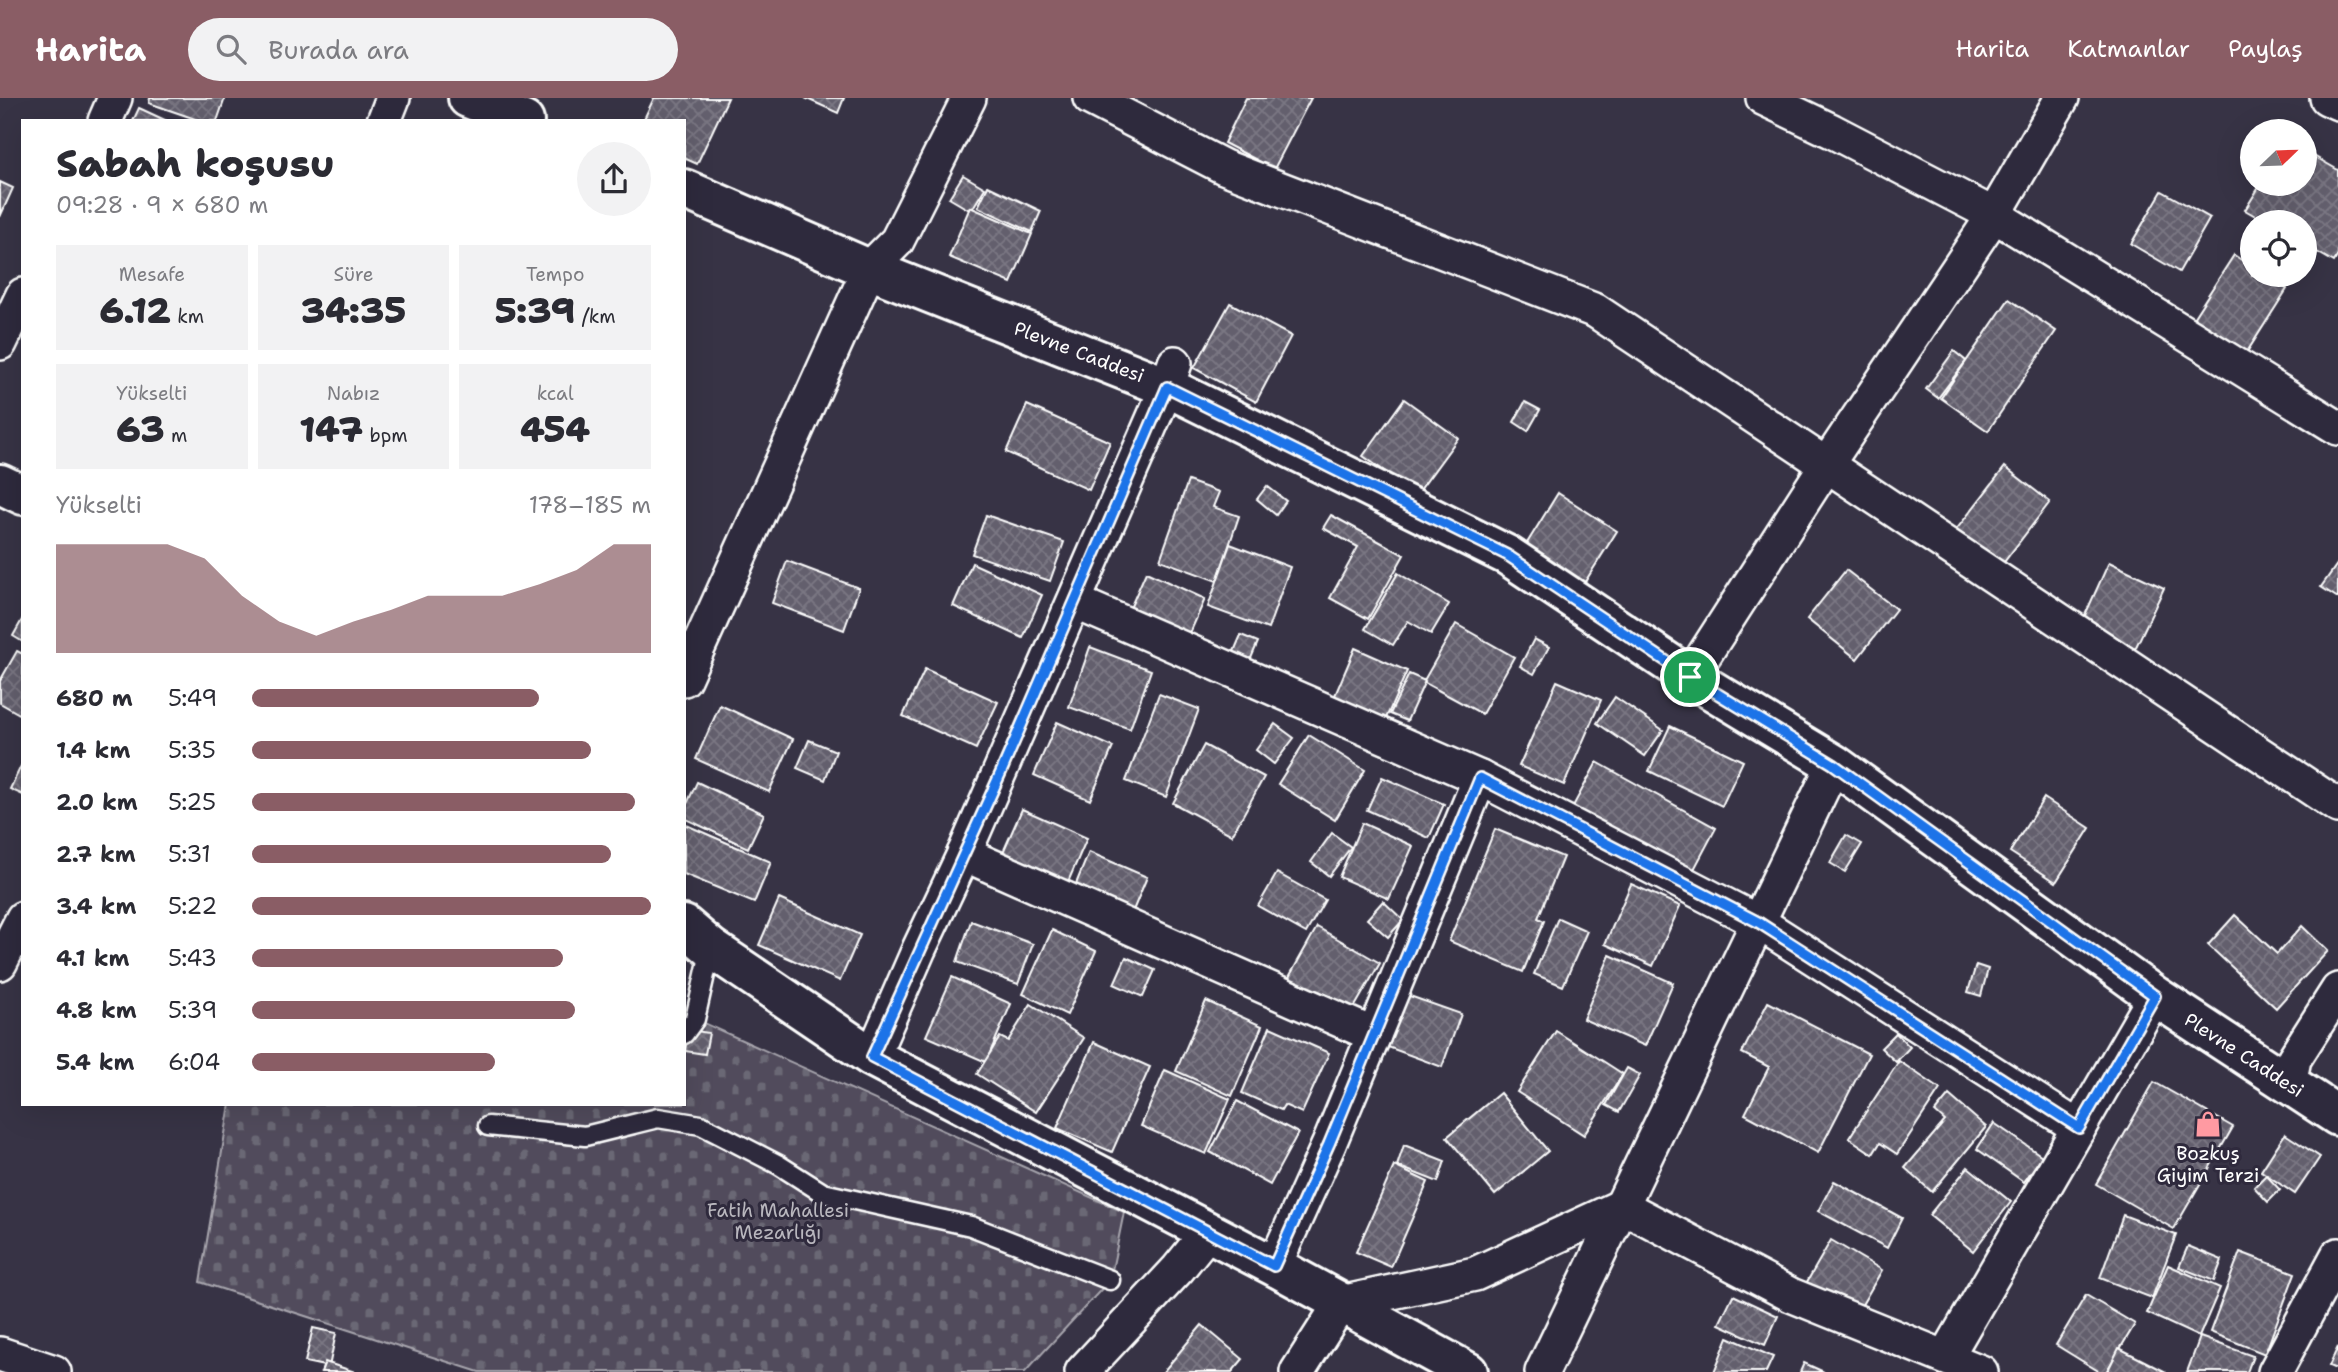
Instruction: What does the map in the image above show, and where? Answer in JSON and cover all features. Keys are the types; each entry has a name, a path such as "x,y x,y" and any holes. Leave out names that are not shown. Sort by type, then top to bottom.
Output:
{"street":[{"path":"106,119 115,98"},
{"path":"385,119 393,98"},
{"path":"468,98 519,119"},
{"path":"686,675 869,270 897,241 969,98"},
{"path":"1090,98 1224,167 1596,311 2338,806"},
{"path":"1763,98 1994,215 2338,428"},
{"path":"1690,677 1827,464 1994,215 2062,98"},
{"path":"2327,98 2338,103"},
{"name":"Plevne Caddesi","path":"686,190 869,270 1171,375 1507,555 1690,677 1833,764 2155,996 2338,1116"},
{"path":"0,343 21,299"},
{"path":"872,1057 1075,602 1171,375"},
{"path":"0,484 21,494"},
{"path":"1075,602 1480,778 1758,922 2079,1128"},
{"path":"1542,1372 1833,764"},
{"path":"1274,1266 1329,1144 1480,778"},
{"path":"964,854 1374,1035"},
{"path":"0,963 21,922"},
{"path":"693,941 872,1057 1274,1266 1468,1372"},
{"path":"2289,1084 2294,1059 2338,990"},
{"path":"1945,1357 2155,996"},
{"path":"1297,1372 1341,1303 1475,1274 1622,1206"},
{"path":"1622,1206 1791,1295 1981,1372"},
{"path":"1082,1372 1178,1269 1208,1232"},
{"path":"2275,1372 2338,1255"},
{"path":"0,1354 54,1372"}],"lane":[{"path":"686,1031 695,1018 693,941"},
{"path":"488,1126 585,1136 659,1111 701,1125 779,1165 823,1193 971,1226 1110,1280"}],"green space":[{"name":"Fatih Mahallesi Mezarlığı","path":"686,1015 1124,1212 1110,1280 1025,1372 479,1372 200,1282 230,1106 686,1106"}],"building":[{"path":"150,98 225,98 218,119 195,119 149,103"},
{"path":"654,98 728,98 697,164 686,159 686,119 644,119"},
{"path":"805,98 844,98 838,113"},
{"path":"1246,98 1311,98 1274,169 1224,143"},
{"path":"139,108 163,119 134,119"},
{"path":"2317,158 2338,170 2338,255 2334,262 2317,252 2317,210 2245,210 2254,196 2317,196"},
{"path":"963,175 985,188 971,211 949,198"},
{"path":"0,182 13,188 0,217"},
{"path":"988,186 1041,211 1032,232 978,207"},
{"path":"2162,191 2210,218 2179,272 2131,244"},
{"path":"970,207 1032,234 1011,283 949,257"},
{"path":"2234,255 2240,259 2240,287 2287,289 2245,355 2192,320"},
{"path":"2009,299 2056,331 1988,431 1941,398"},
{"path":"1230,303 1291,336 1256,402 1194,368"},
{"path":"1954,351 1966,361 1938,398 1926,389"},
{"path":"1404,399 1458,438 1417,494 1363,456"},
{"path":"1525,402 1540,410 1528,431 1514,422"},
{"path":"1027,405 1110,442 1089,490 1006,452"},
{"path":"2005,467 2050,502 2001,566 1956,530"},
{"path":"1188,481 1219,492 1213,507 1239,516 1217,581 1160,560"},
{"path":"1267,486 1286,501 1276,515 1257,499"},
{"path":"1558,493 1617,531 1583,585 1524,548"},
{"path":"986,515 1064,542 1050,581 972,554"},
{"path":"1331,515 1404,555 1368,619 1330,598 1358,547 1323,528"},
{"path":"1230,544 1290,567 1268,629 1208,607"},
{"path":"787,561 859,588 844,630 772,603"},
{"path":"2109,562 2164,588 2135,649 2081,624"},
{"path":"972,563 1042,595 1023,638 953,606"},
{"path":"2338,563 2338,598 2321,587"},
{"path":"1846,570 1896,609 1857,659 1807,619"},
{"path":"1146,572 1205,599 1183,649 1124,622"},
{"path":"1398,573 1449,604 1431,634 1408,621 1393,645 1365,629"},
{"path":"21,622 21,641 13,636"},
{"path":"1456,624 1514,657 1482,714 1423,682"},
{"path":"1241,635 1258,642 1249,663 1232,656"},
{"path":"1534,639 1549,647 1534,674 1520,666"},
{"path":"1090,647 1151,670 1130,729 1069,707"},
{"path":"1355,648 1407,671 1384,723 1333,700"},
{"path":"17,651 21,653 21,715 0,703 0,681"},
{"path":"925,669 998,702 976,749 903,716"},
{"path":"1409,674 1425,681 1407,721 1390,714"},
{"path":"1557,681 1601,700 1564,785 1519,766"},
{"path":"1159,694 1199,709 1166,797 1126,781"},
{"path":"1615,697 1663,730 1645,756 1597,723"},
{"path":"720,705 793,739 769,792 696,759"},
{"path":"1057,722 1113,747 1090,800 1034,775"},
{"path":"1275,724 1294,738 1274,764 1256,750"},
{"path":"1670,726 1743,761 1722,806 1649,771"},
{"path":"1309,735 1365,770 1335,820 1278,784"},
{"path":"809,740 836,751 825,780 797,768"},
{"path":"1204,745 1264,777 1232,835 1173,803"},
{"path":"1597,762 1716,828 1691,875 1572,808"},
{"path":"21,766 21,794 10,789"},
{"path":"1382,777 1444,804 1429,838 1367,810"},
{"path":"697,782 764,814 748,848 686,819 686,806"},
{"path":"2044,798 2090,828 2056,882 2010,852"},
{"path":"1022,809 1087,838 1065,889 1000,859"},
{"path":"1362,823 1413,846 1389,899 1339,877"},
{"path":"686,825 771,862 754,903 686,875"},
{"path":"1495,829 1563,857 1538,918 1544,921 1523,972 1449,941"},
{"path":"1332,833 1351,847 1329,876 1311,862"},
{"path":"1846,835 1862,844 1845,872 1830,863"},
{"path":"1089,852 1147,877 1125,930 1067,906"},
{"path":"1277,873 1325,900 1306,933 1258,906"},
{"path":"1631,884 1680,906 1653,966 1605,944"},
{"path":"779,899 860,935 840,981 759,945"},
{"path":"1383,901 1403,920 1388,937 1367,919"},
{"path":"2235,915 2277,954 2302,926 2328,951 2276,1008 2208,945"},
{"path":"1558,918 1587,931 1563,986 1534,974"},
{"path":"971,921 1033,944 1018,984 957,962"},
{"path":"1317,927 1380,963 1350,1015 1288,979"},
{"path":"1052,930 1096,951 1067,1015 1023,994"},
{"path":"1610,955 1673,983 1645,1046 1583,1019"},
{"path":"1126,957 1155,970 1143,997 1114,984"},
{"path":"1976,965 1988,969 1981,996 1968,992"},
{"path":"952,977 1011,1004 986,1062 926,1036"},
{"path":"1404,994 1461,1014 1442,1067 1385,1046"},
{"path":"1206,1001 1262,1026 1232,1096 1176,1071"},
{"path":"1768,1002 1869,1054 1818,1153 1745,1114 1769,1067 1742,1053"},
{"path":"1031,1004 1084,1038 1036,1112 977,1074 1000,1037 1008,1041"},
{"path":"1270,1027 1329,1053 1302,1113 1284,1105 1281,1110 1242,1093"},
{"path":"689,1030 709,1033 705,1054 686,1051"},
{"path":"1556,1031 1623,1074 1584,1135 1517,1092"},
{"path":"1896,1033 1910,1047 1896,1062 1881,1048"},
{"path":"1094,1042 1150,1067 1112,1152 1057,1128"},
{"path":"1899,1061 1940,1089 1897,1154 1880,1143 1873,1154 1849,1138"},
{"path":"1627,1068 1640,1075 1619,1112 1606,1105"},
{"path":"1165,1070 1230,1099 1206,1154 1141,1126"},
{"path":"2154,1082 2233,1127 2174,1229 2096,1184"},
{"path":"1500,1093 1548,1151 1495,1195 1447,1137"},
{"path":"1949,1095 1986,1127 1932,1192 1905,1168 1945,1121 1935,1112"},
{"path":"1237,1101 1298,1133 1270,1185 1210,1152"},
{"path":"1994,1123 2042,1156 2024,1182 1977,1149"},
{"path":"2285,1134 2320,1157 2295,1194 2261,1171"},
{"path":"1404,1145 1445,1161 1438,1182 1397,1166"},
{"path":"1394,1166 1428,1182 1391,1267 1356,1252"},
{"path":"1968,1167 2011,1202 1973,1251 1929,1215"},
{"path":"2266,1175 2280,1190 2268,1202 2254,1187"},
{"path":"1834,1181 1902,1218 1887,1248 1818,1211"},
{"path":"2123,1215 2176,1235 2152,1298 2100,1278"},
{"path":"1831,1240 1882,1270 1855,1317 1804,1287"},
{"path":"2188,1246 2222,1260 2214,1281 2179,1267"},
{"path":"2240,1252 2295,1273 2265,1354 2210,1332"},
{"path":"2168,1265 2220,1288 2199,1337 2147,1313"},
{"path":"1733,1295 1778,1316 1765,1345 1719,1324"},
{"path":"2086,1295 2135,1324 2106,1372 2100,1372 2056,1345"},
{"path":"1202,1325 1243,1359 1232,1372 1163,1372"},
{"path":"313,1328 336,1333 329,1367 305,1362"},
{"path":"1728,1337 1773,1357 1766,1372 1714,1372"},
{"path":"2200,1337 2253,1356 2247,1372 2187,1372"},
{"path":"2338,1347 2338,1370 2329,1366"},
{"path":"2119,1348 2166,1372 2107,1372"},
{"path":"325,1362 355,1372 321,1372"},
{"path":"1804,1363 1824,1372 1800,1372"}],"place":[{"name":"Bozkuş Giyim Terzi","path":"2208,1124"}],"route":[{"path":"1167,387 1507,555 1690,677 1833,764 2155,996 2079,1128 1758,922 1480,778 1329,1144 1274,1266 872,1057 1002,770 1167,387"}]}
